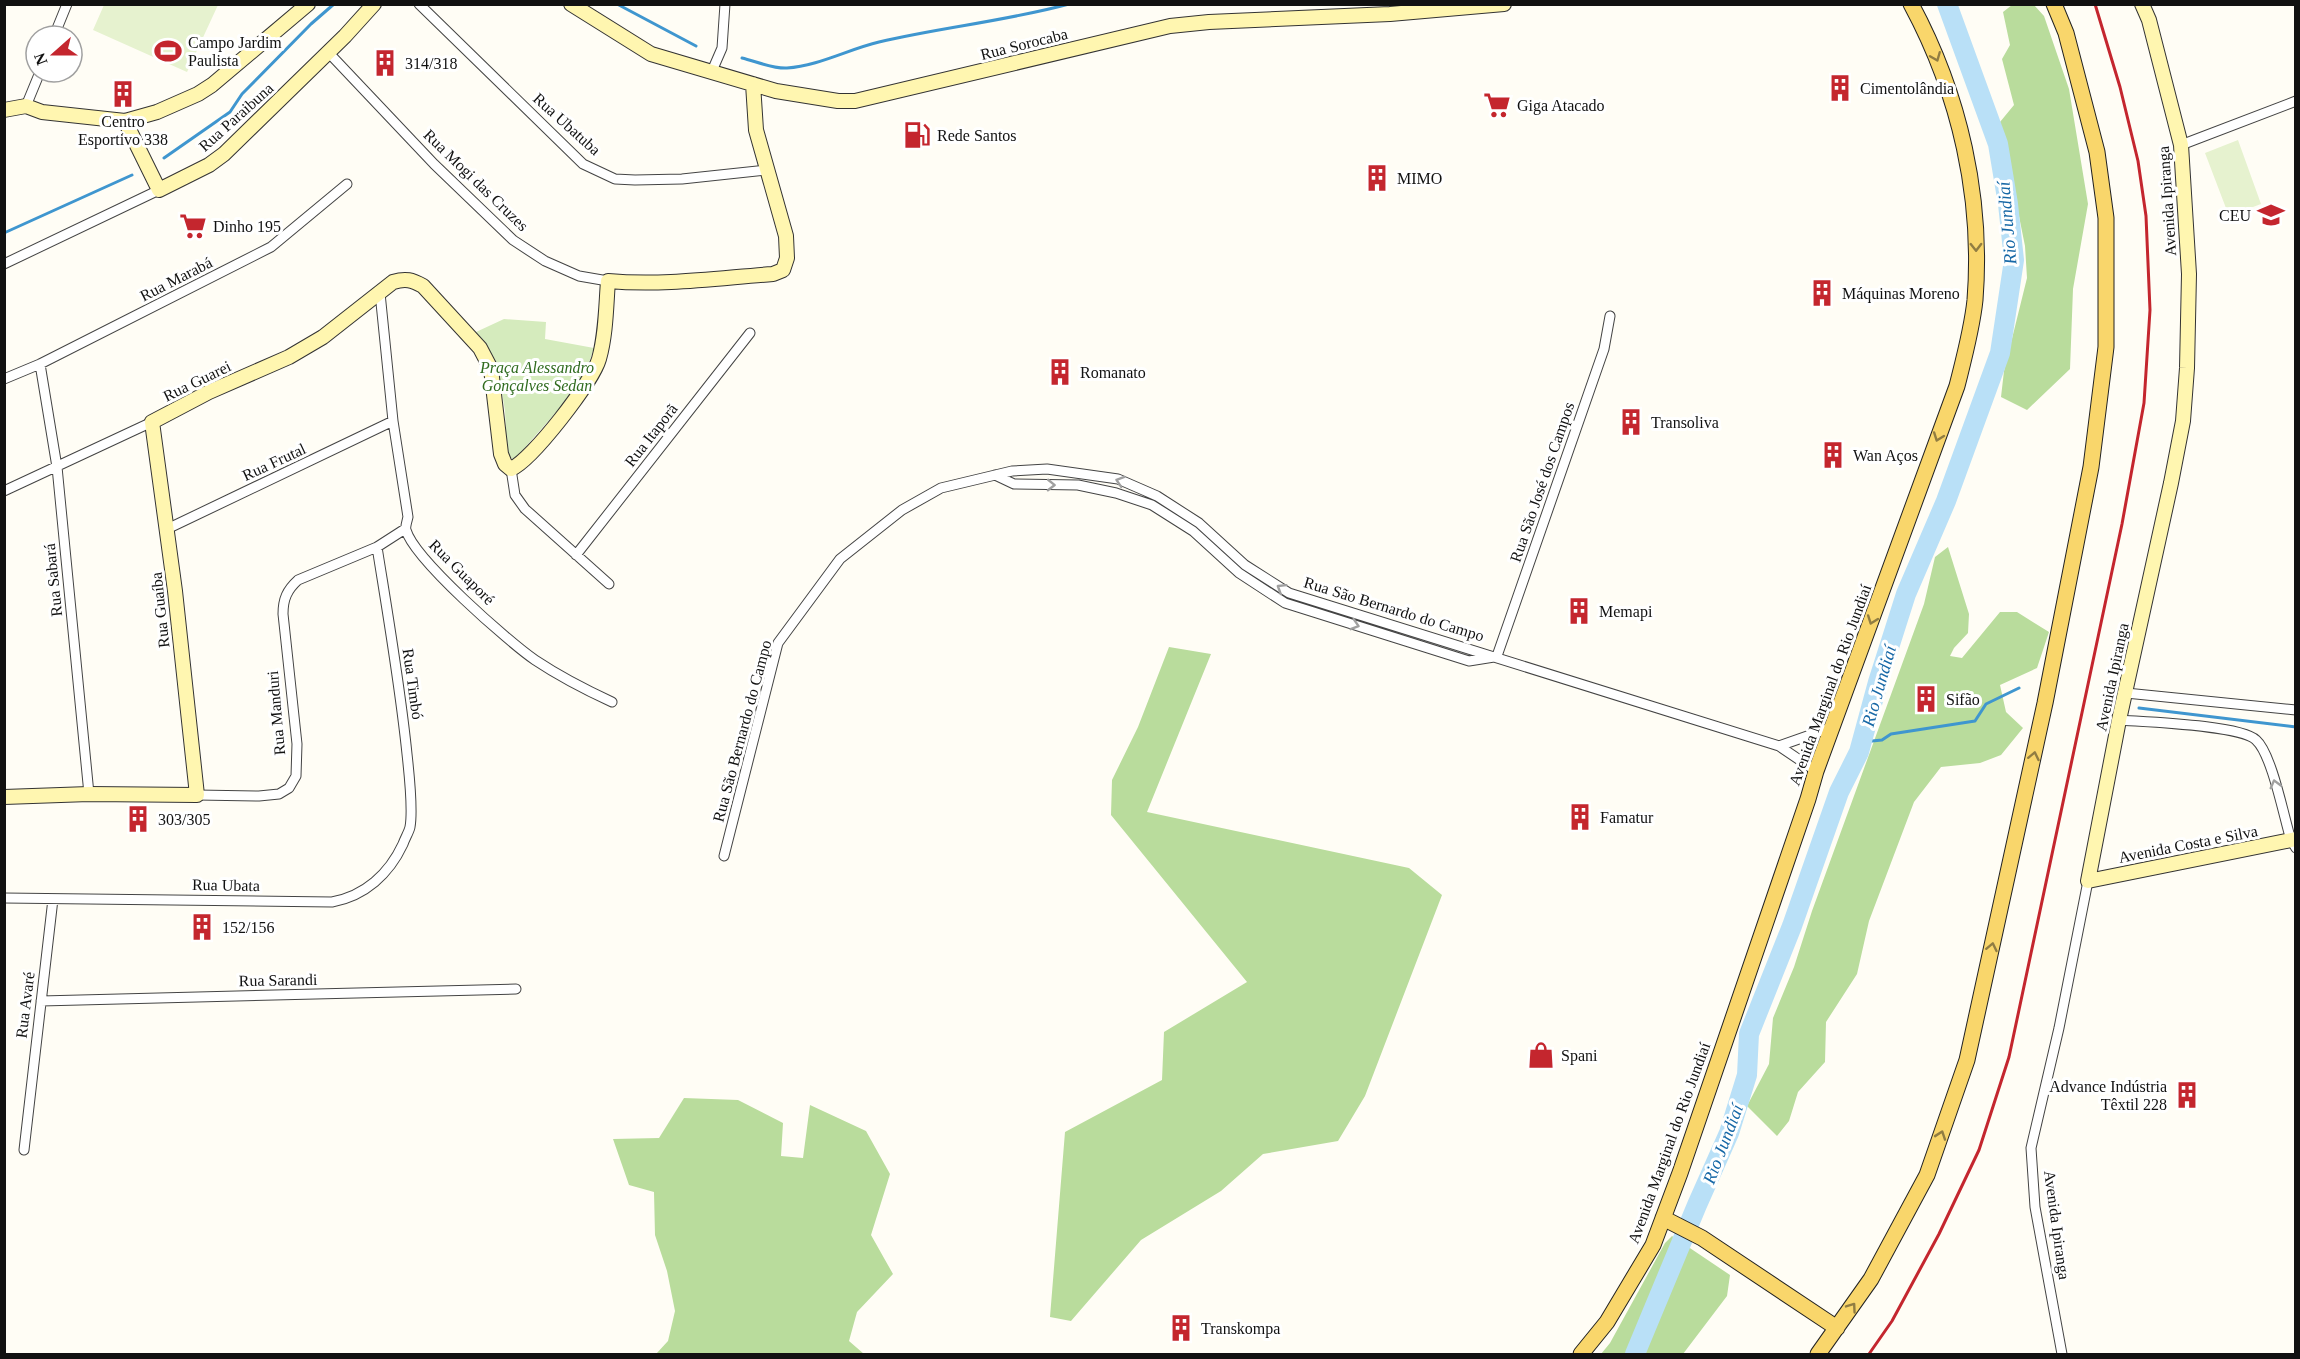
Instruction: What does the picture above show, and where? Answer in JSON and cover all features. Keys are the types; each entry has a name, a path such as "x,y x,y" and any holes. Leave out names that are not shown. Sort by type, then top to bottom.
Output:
{"main road":[{"name":"Avenida Marginal do Rio Jundiaí","path":"1581,1354 1607,1322 1668,1220 1816,771 1957,386 1971,329 1975,302 1977,247 1974,204 1964,141 1949,90 1925,29 1911,4"},
{"path":"1818,1354 1871,1280 1927,1174 1967,1060 2046,703 2091,467 2106,347 2106,218 2097,152 2066,33 2054,4"},
{"path":"1668,1220 1702,1238 1837,1328"}],"street":[{"path":"59,24 67,4"},
{"name":"Rua Paraibuna","path":"159,190 209,165 224,154 375,4"},
{"name":"Rua Ubatuba","path":"419,4 583,164 615,179 682,179 767,170"},
{"name":"Rua Sorocaba","path":"571,4 651,54 753,84 808,97 855,101 1170,26 1209,22 1390,14 1504,4"},
{"path":"712,71 722,48 725,4"},
{"name":"Avenida Ipiranga","path":"2062,1354 2035,1208 2031,1149 2059,1028 2120,717 2171,483 2182,421 2189,323 2189,274 2181,145 2149,20 2142,4"},
{"path":"4,110 26,106 42,112 125,121 157,112 198,94 255,51 303,7"},
{"name":"Rua Mogi das Cruzes","path":"328,52 434,164 513,240 545,261 579,276 638,284 773,274 783,270 787,258 786,236 767,170"},
{"path":"26,106 35,84"},
{"path":"753,84 756,130 767,170"},
{"path":"2181,145 2295,101"},
{"path":"4,264 159,190 125,121"},
{"name":"Rua Marabá","path":"4,379 40,364 271,247 347,184"},
{"name":"Rua Guarei","path":"4,491 152,422 209,392 289,357 323,337 393,282 402,279 411,279 423,285 480,348 491,369 501,453 505,464 511,469"},
{"path":"608,281 599,361 587,383 532,454 519,466 511,469 515,495 520,502 609,584"},
{"path":"380,293 393,422 408,517 405,529"},
{"name":"Rua São José dos Campos","path":"1497,656 1604,349 1610,316"},
{"name":"Rua Itaporã","path":"576,555 750,333"},
{"name":"Rua Sabará","path":"40,364 57,467 89,794"},
{"name":"Rua Guaíba","path":"152,422 167,529 197,795"},
{"name":"Rua Frutal","path":"167,529 393,422"},
{"name":"Rua São Bernardo do Campo","path":"724,856 778,643 840,559 902,510 941,488 1012,471 1047,469 1118,478 1157,496 1199,523 1245,565 1289,593 1497,656 1779,746 1816,771"},
{"name":"Rua São Bernardo do Campo","path":"995,475 1014,484 1078,485 1116,493 1152,505 1193,531 1239,573 1284,603 1469,661 1497,656"},
{"name":"Rua Manduri","path":"4,797 89,794 259,796 279,794 290,788 296,776 297,744 283,614 289,588 298,580 377,547 405,529"},
{"name":"Rua Guaporé","path":"405,529 419,554 445,581 535,660 591,693 612,702"},
{"name":"Rua Timbó","path":"377,547 404,722 410,777 410,827"},
{"path":"2126,695 2295,710"},
{"path":"2120,717 2233,730 2256,739 2268,758 2294,842"},
{"path":"1779,746 1833,727"},
{"name":"Rua Ubata","path":"4,898 320,902 345,900 358,895 372,885 387,869 399,853 410,827"},
{"name":"Avenida Costa e Silva","path":"2088,880 2294,842"},
{"name":"Rua Avaré","path":"24,1150 53,899"},
{"name":"Rua Sarandi","path":"41,1001 516,989"}],"green space":[{"name":"Campo Jardim Paulista","path":"104,4 218,5 187,72 93,30"},
{"path":"2012,5 2034,5 2044,16 2069,89 2088,204 2073,289 2070,369 2027,410 2001,397 2004,371 2027,278 2025,246 2000,122 2014,105 2002,59 2010,45 2003,12"},
{"path":"2238,140 2261,204 2229,216 2205,153"},
{"name":"Praça Alessandro Gonçalves Sedan","path":"504,319 546,322 545,339 594,348 585,374 558,410 514,460 507,455 505,411 498,368 476,332"},
{"path":"1948,547 1969,614 1968,633 1950,656 1962,658 2000,612 2017,612 2049,632 2037,668 2000,685 2006,712 2023,728 2001,755 1980,763 1941,767 1914,802 1869,921 1857,974 1826,1022 1825,1062 1798,1092 1789,1121 1777,1136 1747,1106 1769,1064 1773,1018 1794,967 1812,911 1924,604 1935,557"},
{"path":"1169,647 1211,654 1147,812 1409,868 1442,895 1365,1096 1338,1141 1263,1154 1221,1191 1141,1240 1071,1321 1050,1317 1065,1132 1162,1080 1164,1032 1247,982 1111,815 1112,780 1138,727"},
{"path":"684,1098 738,1100 783,1123 781,1156 803,1158 810,1105 866,1131 890,1174 871,1235 893,1274 857,1312 849,1341 864,1354 656,1354 668,1341 675,1311 667,1271 655,1235 654,1192 629,1185 613,1139 659,1138"},
{"path":"1672,1236 1730,1275 1727,1296 1683,1354 1601,1354 1610,1343 1665,1243"}],"waterway":[{"path":"164,158 230,112 242,94 334,4"},
{"path":"617,4 696,46"},
{"path":"742,58 776,67 799,67 879,42 1069,4"},
{"name":"Rio Jundiaí","path":"1635,1354 1729,1133 1747,1075 1749,1034 1792,926 1839,792 1859,752 1906,594 1946,501 2000,353 2014,260 2008,204 1998,144 1947,4"},
{"path":"4,233 132,175"},
{"path":"1862,742 1882,740 1891,734 1975,721 1986,704 2019,688"},
{"path":"2139,708 2296,727"}],"railway":[{"path":"1869,1354 1892,1321 1939,1234 1979,1150 2009,1057 2122,524 2144,403 2150,310 2146,216 2138,161 2120,87 2095,4"}],"place":[{"name":"Campo Jardim Paulista","path":"168,51"},
{"name":"314/318","path":"385,63"},
{"name":"Cimentolândia","path":"1840,88"},
{"name":"Centro Esportivo 338","path":"123,94"},
{"name":"Giga Atacado","path":"1497,105"},
{"name":"Rede Santos","path":"917,135"},
{"name":"MIMO","path":"1377,178"},
{"name":"CEU","path":"2271,215"},
{"name":"Dinho 195","path":"193,226"},
{"name":"Máquinas Moreno","path":"1822,293"},
{"name":"Romanato","path":"1060,372"},
{"name":"Transoliva","path":"1631,422"},
{"name":"Wan Aços","path":"1833,455"},
{"name":"Memapi","path":"1579,611"},
{"name":"Sifão","path":"1926,699"},
{"name":"Famatur","path":"1580,817"},
{"name":"303/305","path":"138,819"},
{"name":"152/156","path":"202,927"},
{"name":"Spani","path":"1541,1055"},
{"name":"Advance Indústria Têxtil 228","path":"2187,1095"},
{"name":"Transkompa","path":"1181,1328"}]}
